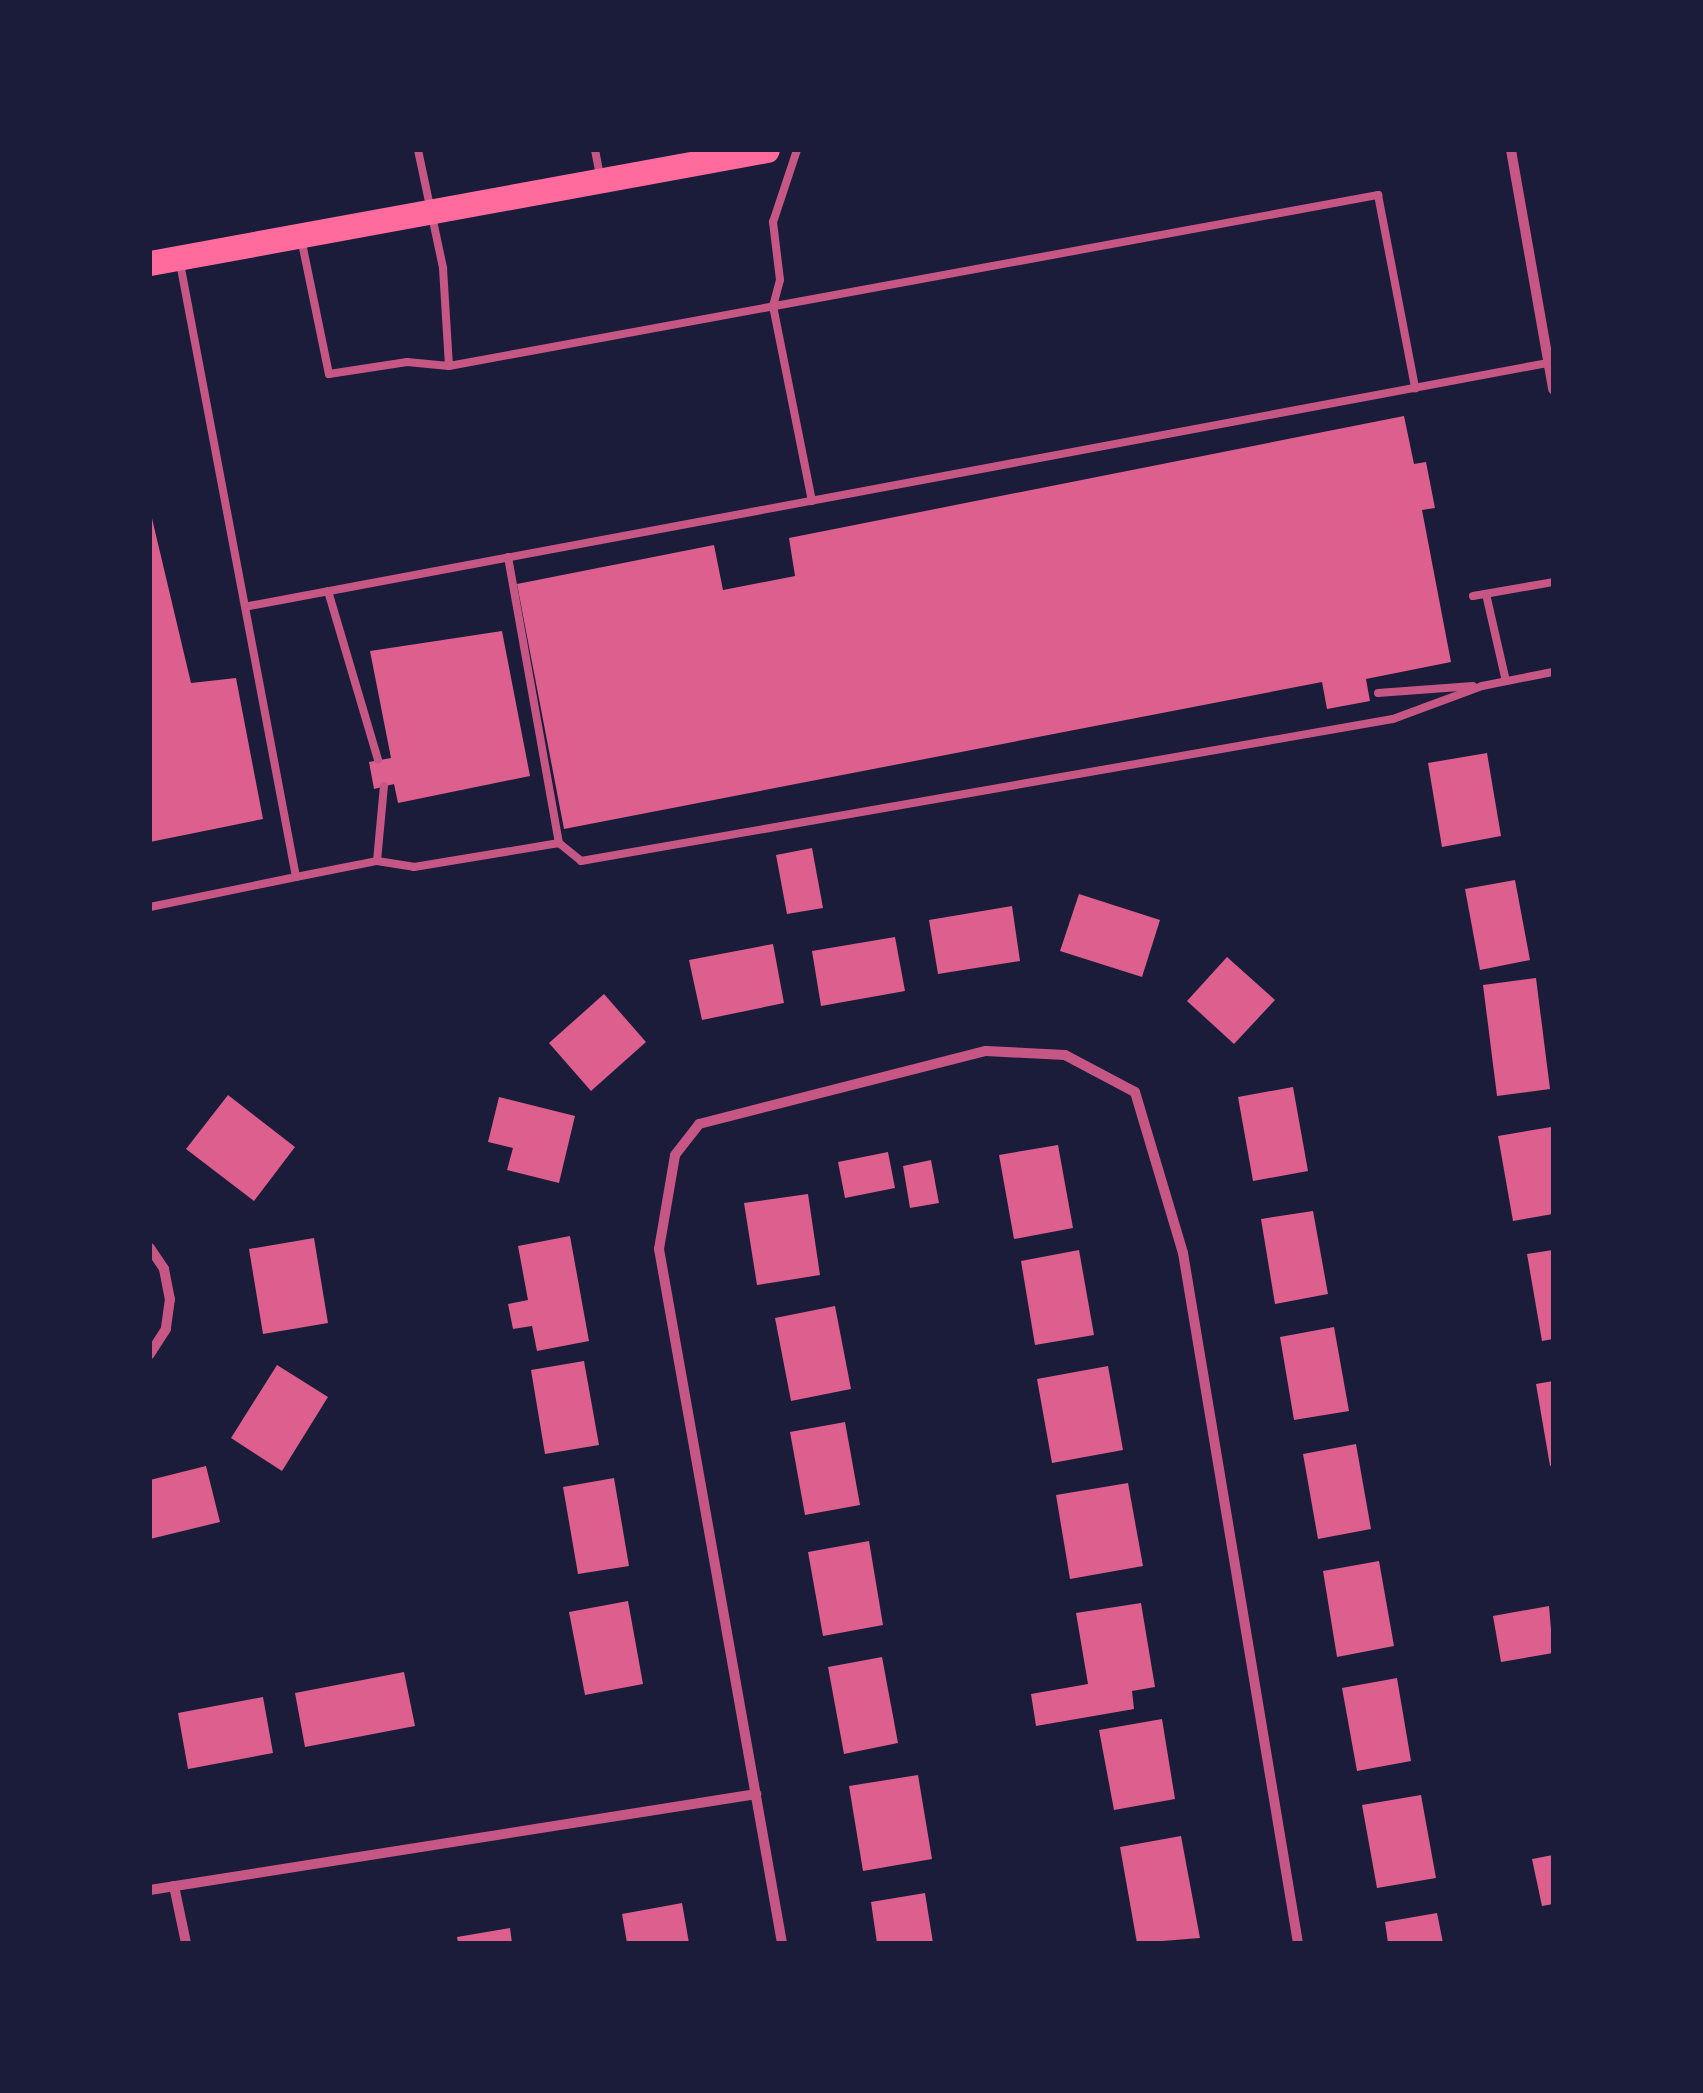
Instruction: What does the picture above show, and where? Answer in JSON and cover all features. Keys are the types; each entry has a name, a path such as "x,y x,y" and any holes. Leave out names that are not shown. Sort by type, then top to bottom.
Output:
{"main road":[{"path":"150,264 767,150"}],"street":[{"path":"1511,150 1548,331 1553,389"},
{"path":"782,1943 659,1250 675,1155 699,1124 986,1051 1066,1055 1135,1092 1183,1252 1298,1943"},
{"path":"150,1248 164,1269 170,1299 166,1329 150,1354"},
{"path":"150,1890 756,1794"},
{"path":"174,1886 186,1943"}],"lane":[{"path":"418,150 432,211 449,366"},
{"path":"596,150 600,180"},
{"path":"797,150 773,222 780,280 772,306 812,500"},
{"path":"301,235 329,374 407,362 449,366 1378,195 1415,388"},
{"path":"179,258 249,606 296,877"},
{"path":"249,606 1548,363"},
{"path":"508,558 559,842 582,861 1393,720 1482,686"},
{"path":"1473,596 1553,582"},
{"path":"328,592 378,760"},
{"path":"1486,594 1506,681"},
{"path":"1378,693 1482,686 1553,672"},
{"path":"377,861 384,786"},
{"path":"150,907 377,861 414,868 559,842"}],"building":[{"path":"1404,416 1414,464 1426,462 1435,508 1422,510 1451,662 1366,679 1370,701 1327,709 1322,682 564,829 517,584 714,545 723,590 795,576 789,538"},
{"path":"150,510 191,683 236,678 263,819 150,842"},
{"path":"502,631 530,776 398,803 394,784 374,789 369,762 391,758 370,651"},
{"path":"1487,753 1501,836 1442,847 1428,763"},
{"path":"812,848 823,908 787,914 776,855"},
{"path":"1515,880 1530,960 1480,970 1465,889"},
{"path":"1079,894 1160,920 1142,977 1060,951"},
{"path":"1012,906 1020,961 938,974 929,920"},
{"path":"895,937 905,991 821,1006 812,951"},
{"path":"773,944 784,1003 702,1020 689,960"},
{"path":"1227,957 1275,1000 1234,1044 1187,1001"},
{"path":"1536,978 1550,1089 1497,1096 1483,985"},
{"path":"604,994 646,1042 591,1091 549,1043"},
{"path":"1293,1087 1308,1171 1253,1181 1238,1097"},
{"path":"228,1095 295,1147 254,1201 186,1149"},
{"path":"499,1097 575,1116 559,1183 507,1170 513,1148 488,1142"},
{"path":"1551,1127 1553,1214 1513,1221 1498,1136"},
{"path":"1058,1145 1073,1228 1014,1239 999,1155"},
{"path":"888,1152 895,1188 845,1198 838,1162"},
{"path":"931,1160 939,1203 910,1208 903,1166"},
{"path":"808,1194 820,1275 757,1285 744,1203"},
{"path":"1313,1211 1328,1294 1275,1304 1261,1219"},
{"path":"570,1236 589,1341 537,1351 532,1326 513,1329 508,1304 528,1300 518,1246"},
{"path":"314,1238 328,1323 263,1334 249,1249"},
{"path":"1079,1250 1094,1335 1035,1345 1021,1261"},
{"path":"1553,1250 1553,1339 1542,1341 1527,1254"},
{"path":"835,1306 851,1389 791,1401 775,1318"},
{"path":"1334,1327 1349,1411 1294,1420 1280,1337"},
{"path":"584,1361 599,1445 545,1454 531,1370"},
{"path":"277,1365 328,1397 282,1471 231,1438"},
{"path":"1108,1366 1123,1450 1052,1463 1037,1379"},
{"path":"1553,1381 1553,1465 1550,1466 1536,1384"},
{"path":"845,1422 860,1505 805,1515 790,1432"},
{"path":"1356,1444 1371,1529 1318,1539 1303,1454"},
{"path":"206,1466 220,1522 150,1539 150,1480"},
{"path":"614,1478 629,1566 578,1574 563,1487"},
{"path":"1128,1483 1143,1566 1070,1579 1056,1495"},
{"path":"869,1541 883,1625 823,1636 808,1552"},
{"path":"1379,1561 1394,1646 1337,1657 1323,1571"},
{"path":"628,1601 643,1684 585,1695 569,1612"},
{"path":"1141,1603 1155,1687 1132,1691 1134,1709 1036,1726 1031,1694 1088,1684 1076,1613"},
{"path":"1549,1606 1553,1653 1501,1662 1493,1616"},
{"path":"882,1657 898,1743 844,1754 828,1667"},
{"path":"404,1672 415,1726 305,1747 295,1693"},
{"path":"1397,1678 1411,1761 1357,1771 1342,1688"},
{"path":"263,1697 273,1753 188,1769 178,1713"},
{"path":"1162,1719 1175,1799 1114,1810 1099,1730"},
{"path":"918,1775 932,1859 863,1871 849,1786"},
{"path":"1421,1795 1436,1878 1377,1888 1362,1805"},
{"path":"1181,1836 1200,1938 1137,1943 1120,1847"},
{"path":"1553,1855 1553,1904 1542,1906 1532,1859"},
{"path":"925,1893 933,1943 877,1943 871,1902"},
{"path":"682,1903 689,1943 627,1943 622,1914"},
{"path":"1437,1913 1443,1943 1388,1943 1385,1922"},
{"path":"510,1928 512,1943 458,1943 457,1937"}]}
